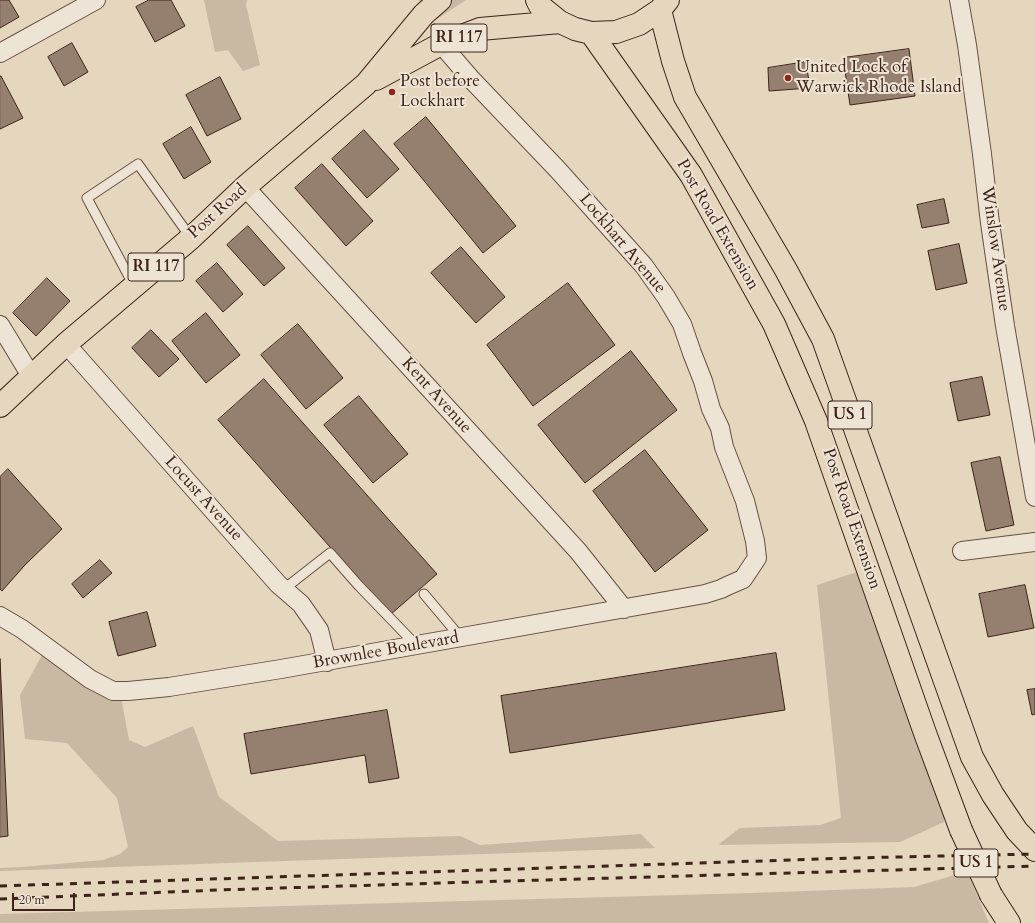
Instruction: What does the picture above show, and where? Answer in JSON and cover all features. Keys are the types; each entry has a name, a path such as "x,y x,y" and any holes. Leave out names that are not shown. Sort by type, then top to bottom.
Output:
{"main road":[{"path":"428,7 440,0"},
{"path":"536,0 540,6 560,22 575,29 591,33 616,32 639,24 664,5"},
{"name":"Post Road Extension","path":"664,5 673,61 685,97 786,270 823,338 972,757 993,795 1017,832 1035,850"},
{"name":"RI 117","path":"366,84 428,7"},
{"name":"RI 117","path":"366,84 441,44 480,29 560,22"},
{"name":"Post Road Extension","path":"591,33 691,175 774,324 816,421 924,733 961,830 991,894 1009,923"},
{"name":"Post Road","path":"0,406 66,344 191,238 245,187 366,84"}],"street":[{"path":"0,53 96,0"},
{"name":"Winslow Avenue","path":"959,0 967,46 1005,326 1035,497"},
{"name":"Lockhart Avenue","path":"441,44 472,80 558,170 628,250 644,266 666,297 682,324 703,381 711,409 720,428 724,447 745,501 755,541 757,558 743,579 721,589 705,594"},
{"name":"Kent Avenue","path":"245,187 573,545 624,608"},
{"path":"0,325 31,376"},
{"name":"Locust Avenue","path":"66,344 278,584 300,604 319,630 326,662"},
{"path":"962,551 1035,542"},
{"name":"Brownlee Boulevard","path":"0,616 22,629 90,679 113,691 128,691 169,687 326,662 705,594"}],"lane":[{"path":"134,286 87,198 138,164 191,238"},
{"path":"284,589 330,553 416,646"},
{"path":"424,594 461,638"}],"shaded area":[{"path":"204,0 247,0 246,5 260,65 243,71 228,50 215,52"},
{"path":"418,0 466,0 434,21"},
{"path":"860,571 944,816 944,822 900,842 719,844 740,828 820,825 841,818 817,585"},
{"path":"46,648 121,697 129,740 145,747 193,726 219,797 278,841 460,836 480,845 641,834 655,848 0,871 0,868 103,860 120,854 128,847 117,798 67,743 25,739 20,695"},
{"path":"965,872 970,879 989,923 0,923 0,914 752,893 914,887"}],"building":[{"path":"0,0 9,0 19,17 0,28"},
{"path":"149,0 171,0 185,26 155,42 136,7"},
{"path":"72,43 88,72 64,86 48,57"},
{"path":"909,49 915,96 850,105 843,58"},
{"name":"United Lock of Warwick Rhode Island","path":"806,62 810,88 769,91 768,68"},
{"path":"0,76 23,118 0,129"},
{"path":"220,77 241,119 207,136 186,95"},
{"path":"426,117 516,226 483,253 394,144"},
{"path":"191,127 211,162 184,179 163,144"},
{"path":"364,130 399,169 367,198 332,159"},
{"path":"322,164 373,221 346,246 295,188"},
{"path":"944,199 949,223 922,228 917,205"},
{"path":"248,226 285,268 264,286 227,245"},
{"path":"959,244 967,283 936,290 928,251"},
{"path":"461,247 505,297 476,323 431,273"},
{"path":"217,263 243,294 223,312 196,281"},
{"path":"47,278 70,301 36,336 13,313"},
{"path":"568,283 615,345 533,406 487,345"},
{"path":"206,313 240,355 206,383 172,341"},
{"path":"298,324 343,378 306,409 261,355"},
{"path":"151,330 179,359 159,377 132,348"},
{"path":"631,351 677,410 585,483 538,425"},
{"path":"982,377 990,415 958,421 950,383"},
{"path":"264,379 437,574 390,615 218,420"},
{"path":"359,396 408,454 373,483 324,425"},
{"path":"645,450 708,530 655,572 593,491"},
{"path":"1000,457 1014,525 986,531 971,463"},
{"path":"8,469 62,529 25,565 2,591 0,589 0,477"},
{"path":"100,560 112,573 83,598 72,584"},
{"path":"1025,585 1034,628 988,637 979,594"},
{"path":"147,612 156,646 118,656 109,622"},
{"path":"776,653 785,710 510,753 501,696"},
{"path":"0,659 8,836 0,837"},
{"path":"1035,689 1035,714 1032,715 1027,690"},
{"path":"387,710 399,778 369,783 365,755 251,774 244,734"}],"railway":[{"path":"0,886 851,858 1035,854"},
{"path":"0,899 218,890 1035,866"}],"place":[{"name":"United Lock of Warwick Rhode Island","path":"788,78"},
{"name":"Post before Lockhart","path":"392,92"}]}
